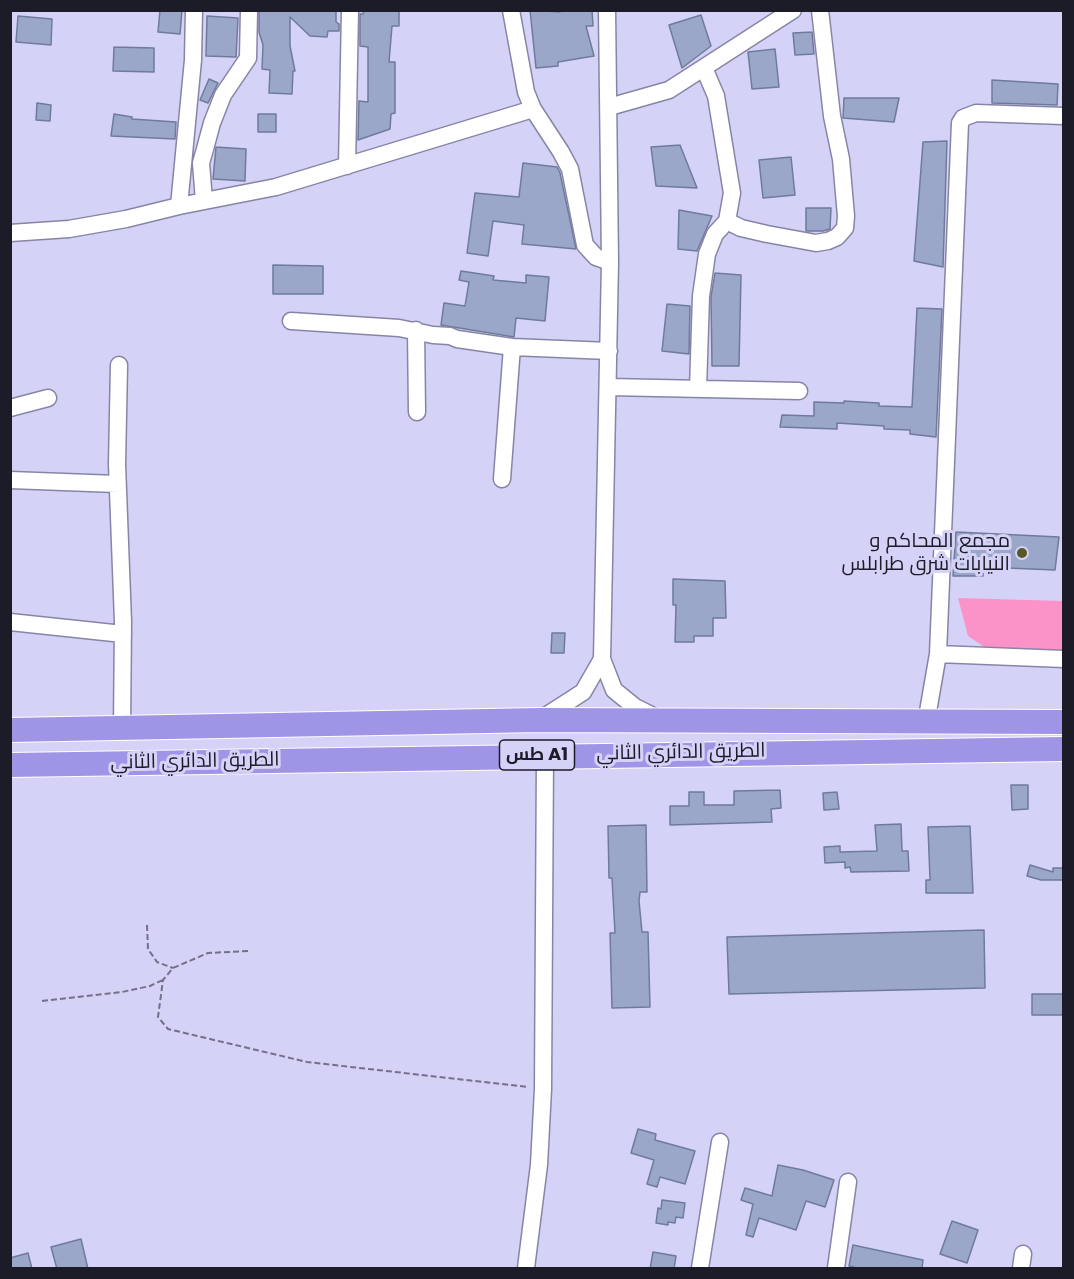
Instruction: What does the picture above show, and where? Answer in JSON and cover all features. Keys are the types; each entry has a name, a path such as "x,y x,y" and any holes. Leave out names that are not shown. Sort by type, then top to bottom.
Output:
{"highway":[{"name":"الطريق الدائري الثاني","path":"10,730 540,720 1064,722"},
{"path":"353,760 307,752 298,746 301,737 317,732 468,726 540,720"},
{"path":"122,728 172,740 174,747 172,753 163,758 136,763"},
{"name":"الطريق الدائري الثاني","path":"10,765 545,755 1064,749"}],"street":[{"path":"179,206 193,60 194,10"},
{"path":"204,201 201,163 212,123 223,96 248,58 249,10"},
{"path":"347,166 350,10"},
{"path":"511,10 526,92 533,109 570,169 585,245 596,256 610,262"},
{"path":"608,10 609,387 602,658 614,690 635,707 661,720"},
{"path":"609,107 669,90 793,10"},
{"path":"727,221 741,228 816,243 837,237 845,228 841,159 832,116 820,10"},
{"path":"698,388 701,296 707,254 714,234 727,221 732,193 716,96 704,68"},
{"path":"10,233 69,229 276,187 533,109"},
{"path":"926,723 938,654 960,123 968,114 976,113 1064,116"},
{"path":"291,321 416,330 433,335 512,347 609,351"},
{"path":"416,330 417,412"},
{"path":"502,479 512,347"},
{"path":"119,365 117,484 123,634 122,728"},
{"path":"609,387 799,391"},
{"path":"10,408 48,398"},
{"path":"10,480 117,484"},
{"path":"10,622 123,634"},
{"path":"938,654 1064,658"},
{"path":"540,720 584,692 602,658"},
{"path":"526,1269 539,1165 543,1089 545,755"},
{"path":"700,1269 720,1142"},
{"path":"836,1269 848,1182"}],"path":[{"path":"147,925 148,949 157,962 173,968"},
{"path":"42,1001 122,992 150,986 163,980 173,968 208,953 248,951"},
{"path":"163,980 158,1017 168,1029 307,1062 543,1089"}],"shaded area":[{"path":"958,598 1063,601 1063,655 993,653 968,636"}],"building":[{"path":"160,10 182,10 180,34 158,32"},
{"path":"259,10 336,10 339,31 328,31 327,37 310,36 290,17 290,46 295,71 293,71 292,94 269,93 270,70 262,69 263,45 259,32"},
{"path":"364,10 399,10 399,26 392,26 389,62 395,62 395,113 391,114 390,129 358,140 359,101 368,102 368,47 360,46 360,14 363,14"},
{"path":"530,10 560,12 560,10 592,10 593,26 586,26 594,56 558,62 558,66 536,68"},
{"path":"701,15 711,46 682,68 669,25"},
{"path":"18,16 52,19 51,45 16,42"},
{"path":"207,16 238,18 236,57 206,56"},
{"path":"812,32 814,54 795,55 793,33"},
{"path":"114,47 154,48 154,72 113,71"},
{"path":"775,49 779,87 752,89 748,52"},
{"path":"209,79 218,83 208,103 200,100"},
{"path":"992,80 1058,84 1057,105 992,103"},
{"path":"844,98 899,98 894,122 843,118"},
{"path":"37,103 51,105 50,121 36,120"},
{"path":"114,114 132,117 132,119 176,122 175,139 111,136"},
{"path":"258,114 276,114 276,132 258,132"},
{"path":"947,141 943,267 914,261 923,142"},
{"path":"680,145 697,188 656,186 651,147"},
{"path":"216,147 246,149 245,181 213,179"},
{"path":"791,157 795,195 763,198 759,160"},
{"path":"523,163 557,167 576,249 522,244 524,225 493,221 488,256 467,253 475,193 519,197"},
{"path":"806,208 831,208 830,229 806,231"},
{"path":"679,210 712,216 697,251 678,249"},
{"path":"273,265 323,266 323,294 273,294"},
{"path":"461,271 494,276 493,280 526,283 526,275 549,277 545,321 516,318 514,337 441,325 444,303 465,306 469,282 459,280"},
{"path":"715,273 741,275 739,366 712,366 711,297"},
{"path":"667,304 690,306 689,354 662,351"},
{"path":"917,308 942,309 936,437 910,434 910,430 884,429 884,426 837,423 837,429 780,427 782,415 814,416 814,402 844,403 844,401 879,403 879,406 912,407"},
{"path":"956,532 1059,537 1055,570 983,567 983,576 953,576"},
{"path":"673,579 725,581 726,618 713,618 713,636 694,636 694,642 675,642 676,605 673,605"},
{"path":"552,633 565,633 564,653 551,653"},
{"path":"1011,785 1028,785 1028,809 1012,810"},
{"path":"780,790 781,808 771,809 772,822 670,825 670,806 689,806 689,792 704,792 704,805 734,805 734,791"},
{"path":"837,792 839,809 824,810 823,793"},
{"path":"901,824 902,851 908,851 909,871 851,872 850,867 845,868 845,862 825,863 824,847 840,846 840,852 877,851 875,825"},
{"path":"646,825 647,892 640,892 639,901 642,932 648,932 650,1007 612,1008 610,933 615,933 612,878 609,878 608,826"},
{"path":"970,826 973,893 926,893 926,880 930,880 928,827"},
{"path":"1030,865 1053,872 1053,868 1064,868 1064,880 1041,880 1027,876"},
{"path":"984,930 985,988 729,994 727,937"},
{"path":"1032,994 1064,994 1064,1015 1032,1015"},
{"path":"638,1129 656,1134 655,1140 695,1151 685,1184 660,1177 657,1187 647,1184 654,1160 631,1153"},
{"path":"778,1165 834,1180 825,1207 806,1201 796,1230 759,1218 753,1237 746,1235 753,1204 741,1200 745,1188 772,1196"},
{"path":"662,1200 685,1203 683,1218 676,1217 675,1223 668,1222 668,1225 656,1223 658,1208 661,1209"},
{"path":"952,1221 978,1230 967,1263 940,1254"},
{"path":"81,1239 88,1269 57,1269 51,1247"},
{"path":"853,1245 923,1260 922,1269 861,1269 849,1266"},
{"path":"653,1252 676,1256 674,1269 650,1269"},
{"path":"28,1253 32,1269 10,1269 10,1258"}],"place":[{"name":"مجمع المحاكم و النيابات شرق طرابلس","path":"1022,553"}]}
